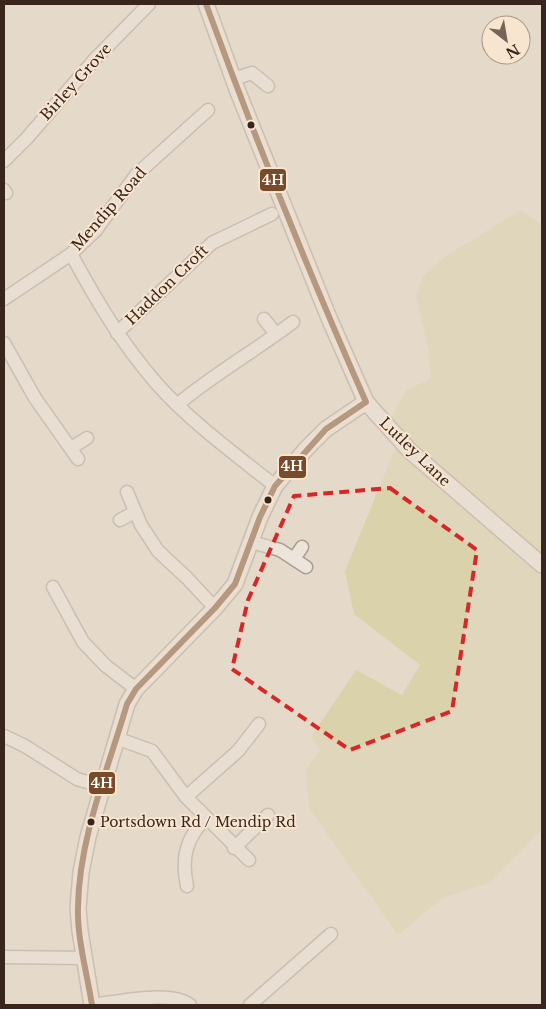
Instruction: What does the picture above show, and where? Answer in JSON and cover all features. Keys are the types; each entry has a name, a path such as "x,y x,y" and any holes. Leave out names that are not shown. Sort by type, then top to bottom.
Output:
{"street":[{"name":"Birley Grove","path":"4,161 27,138 95,59 149,4"},
{"name":"Lutley Lane","path":"206,4 233,79 329,318 366,402 410,451 542,565"},
{"path":"233,79 252,73 268,86"},
{"name":"Mendip Road","path":"4,299 71,254 96,230 136,175 208,110"},
{"name":"Haddon Croft","path":"117,333 212,243 272,214"},
{"path":"71,254 117,333 144,368 177,405 275,486"},
{"path":"264,319 276,334"},
{"path":"177,405 222,370 245,358 293,322"},
{"path":"4,343 35,398 78,459"},
{"path":"190,1005 177,998 165,998 92,1005 78,908 81,872 88,838 104,788 116,738 127,704 136,689 215,608 235,584 275,486 306,448 326,429 366,402"},
{"path":"71,448 87,438"},
{"path":"127,492 135,512 158,551 215,608"},
{"path":"120,520 135,512"},
{"path":"251,542 280,550 306,567"},
{"path":"294,559 302,547"},
{"path":"54,586 83,642 106,666 136,689"},
{"path":"186,797 238,751 259,724"},
{"path":"116,738 152,751 186,797 234,848 249,860"},
{"path":"5,740 25,746 77,779 104,788"},
{"path":"234,848 268,816"},
{"path":"187,886 183,868 187,842 206,818"},
{"path":"250,1005 331,934"},
{"path":"4,958 84,958"}],"highlighted area":[{"path":"390,488 477,550 452,711 350,750 232,669 248,600 294,496"}],"shaded area":[{"path":"521,210 542,225 542,560 413,450 391,419 406,390 431,379 429,352 416,297 423,276 446,256"},
{"path":"396,447 542,577 542,829 489,883 442,898 398,935 309,808 306,769 320,750 311,737 356,670 402,695 420,665 354,614 345,571"}],"transit line":[{"name":"4H","path":"92,1005 78,919 83,855 96,804 127,704 136,689 215,608 235,584 260,517 275,486 326,429 366,402 283,204 206,4"}],"place":[{"name":"Portsdown Rd / Mendip Rd","path":"91,822"}]}
